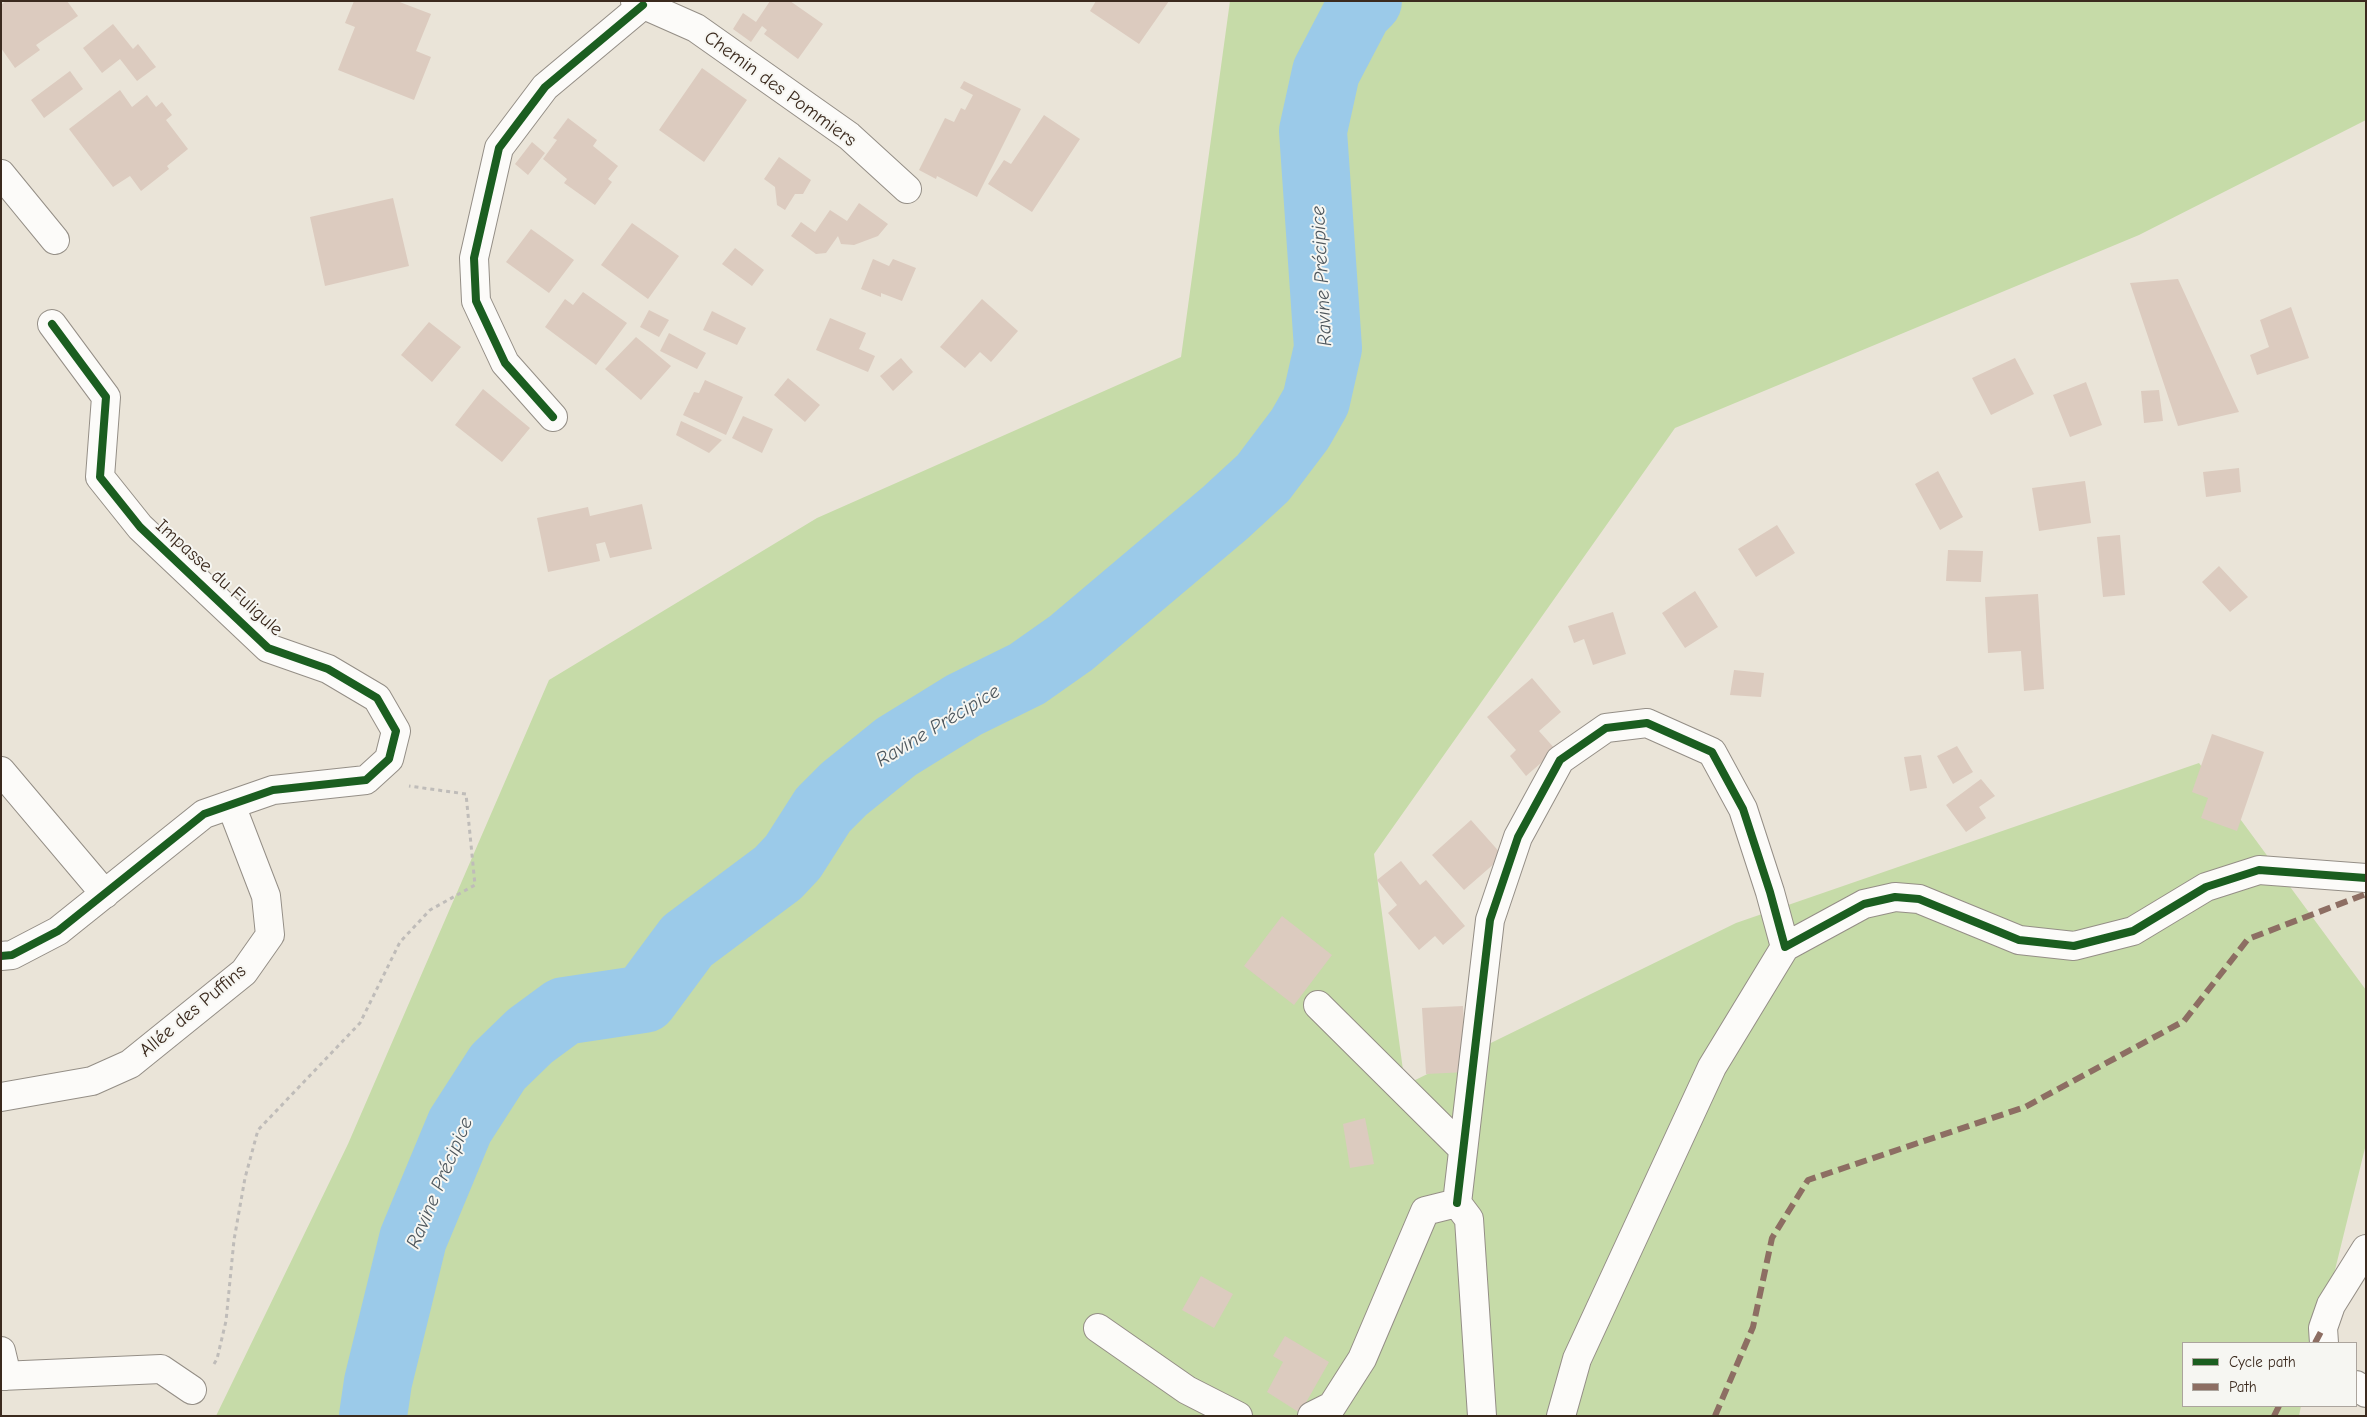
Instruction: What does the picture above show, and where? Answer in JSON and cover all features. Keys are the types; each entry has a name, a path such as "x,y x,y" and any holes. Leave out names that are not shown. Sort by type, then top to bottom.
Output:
{"street":[{"name":"Chemin des Pommiers","path":"553,417 505,363 476,302 474,258 498,148 545,87 639,3 696,28 850,136 907,189"},
{"path":"1,174 55,240"},
{"name":"Impasse du Fuligule","path":"52,324 106,398 100,476 140,528 268,648 328,669 377,698 396,731 389,759 366,780"},
{"path":"1482,1416 1469,1219 1457,1203 1462,1148 1490,920 1518,837 1560,760 1606,728 1647,723 1712,752 1743,809 1770,892 1784,947"},
{"path":"1,771 105,894"},
{"path":"1,956 12,955 58,931 204,814 273,790 366,780"},
{"name":"Allée des Puffins","path":"1,1097 92,1081 130,1064 244,972 270,935 266,896 230,805"},
{"path":"1561,1416 1577,1359 1712,1067 1784,947 1864,904 1895,897 1919,899 2019,940 2074,946 2133,931 2206,888 2259,870 2366,878"},
{"path":"1318,1005 1462,1148"},
{"path":"1312,1416 1332,1406 1362,1359 1426,1211 1457,1203"},
{"path":"2324,1342 2323,1328 2331,1306 2366,1249"},
{"path":"1098,1328 1187,1390 1238,1416"},
{"path":"3,1368 161,1369 192,1390"}],"path":[{"path":"192,1390 217,1359 226,1321 234,1240 258,1130 360,1023 400,942 430,910 475,884 466,794 366,780"}],"green space":[{"path":"1230,1 2366,1 2366,120 2139,235 1675,428 1374,854 1405,1085 1736,923 2199,763 2366,990 2366,1144 2317,1342 2182,1342 2182,1407 2301,1407 2299,1416 216,1416 348,1144 549,680 817,518 1181,357"}],"building":[{"path":"6,1 67,1 78,16 36,45 40,50 15,68 1,48 1,5"},
{"path":"354,1 397,1 431,14 416,51 431,57 414,100 338,70 355,27 345,23"},
{"path":"770,1 790,1 823,24 798,59 764,34 767,30 762,26 751,42 733,29 743,13 756,22"},
{"path":"1096,1 1169,1 1139,44 1090,11"},
{"path":"113,24 133,49 138,44 156,67 137,81 120,59 102,73 83,48"},
{"path":"702,68 747,100 704,162 659,130"},
{"path":"70,71 83,89 44,118 31,100"},
{"path":"964,81 1021,109 977,197 937,176 936,179 919,170 945,118 954,122 961,108 965,110 973,95 960,88"},
{"path":"120,90 132,107 147,95 156,107 162,102 172,115 166,120 188,149 167,166 169,169 141,191 130,176 113,187 69,129"},
{"path":"1044,115 1080,139 1032,212 988,184 1004,160 1011,164"},
{"path":"568,118 597,140 593,146 618,166 608,179 612,182 595,205 564,183 567,179 543,159 557,140 553,138"},
{"path":"532,142 545,153 528,175 515,164"},
{"path":"779,157 811,180 803,194 795,194 785,210 777,205 775,187 764,179"},
{"path":"393,198 409,266 325,286 310,217"},
{"path":"859,203 888,224 878,236 854,245 841,244 838,236 826,253 816,254 791,236 801,222 815,232 830,210 847,221"},
{"path":"632,223 679,256 648,299 601,265"},
{"path":"531,229 574,260 549,293 506,262"},
{"path":"735,248 764,270 752,286 722,264"},
{"path":"873,259 889,266 893,259 916,268 902,301 881,293 881,297 861,289"},
{"path":"2178,279 2239,412 2178,426 2130,283"},
{"path":"583,292 627,323 596,365 545,327 565,299 573,305"},
{"path":"982,299 1018,331 991,362 980,352 965,368 940,347"},
{"path":"2291,307 2309,358 2257,375 2250,355 2269,347 2260,320"},
{"path":"649,310 669,320 659,337 640,327"},
{"path":"712,311 746,328 737,345 703,330"},
{"path":"830,318 866,333 859,349 875,356 868,372 816,350"},
{"path":"429,322 461,347 432,382 401,355"},
{"path":"669,333 706,353 697,369 660,351"},
{"path":"636,337 671,366 641,400 605,369"},
{"path":"901,358 913,372 893,391 880,376"},
{"path":"2015,358 2034,394 1991,415 1972,378"},
{"path":"788,378 820,405 805,422 774,395"},
{"path":"705,380 743,397 726,435 683,415 694,392 699,393"},
{"path":"2086,382 2102,425 2070,437 2053,395"},
{"path":"483,389 530,428 502,462 455,425"},
{"path":"2159,390 2163,421 2144,423 2141,391"},
{"path":"743,416 773,429 762,453 732,438"},
{"path":"681,421 722,440 709,453 676,435"},
{"path":"2239,468 2241,492 2206,497 2203,472"},
{"path":"1938,471 1963,517 1940,530 1915,484"},
{"path":"2085,481 2091,523 2039,531 2032,488"},
{"path":"642,504 652,549 610,558 605,542 596,544 600,561 548,572 537,518 588,507 590,516"},
{"path":"1777,525 1795,553 1756,577 1738,549"},
{"path":"2120,535 2125,595 2103,597 2097,537"},
{"path":"1948,550 1983,551 1981,582 1946,581"},
{"path":"2219,566 2248,597 2230,612 2202,582"},
{"path":"1695,591 1718,627 1685,648 1662,613"},
{"path":"2038,594 2044,689 2024,691 2021,651 1988,653 1985,597"},
{"path":"1613,612 1626,654 1593,665 1584,639 1574,643 1568,626"},
{"path":"1734,670 1764,673 1761,697 1730,695"},
{"path":"1532,678 1561,712 1539,731 1556,750 1526,776 1510,756 1516,750 1487,717"},
{"path":"2212,734 2264,752 2237,831 2201,818 2208,798 2192,792"},
{"path":"1957,746 1973,772 1953,784 1937,756"},
{"path":"1921,755 1927,788 1910,791 1904,757"},
{"path":"1981,779 1995,796 1979,807 1986,818 1966,832 1946,805"},
{"path":"1471,820 1503,856 1464,890 1432,855"},
{"path":"1401,861 1420,885 1426,880 1465,926 1443,945 1435,936 1419,950 1388,913 1397,905 1377,880"},
{"path":"1282,916 1332,955 1294,1005 1244,966"},
{"path":"1463,1006 1467,1072 1426,1074 1422,1008"},
{"path":"1365,1118 1374,1164 1350,1168 1343,1124"},
{"path":"1201,1276 1233,1294 1214,1328 1182,1310"},
{"path":"1285,1336 1329,1362 1300,1413 1267,1392 1283,1362 1273,1356"}],"waterway":[{"name":"Ravine Précipice","path":"373,1416 378,1382 413,1239 460,1126 498,1067 530,1036 564,1011 644,999 687,941 778,873 793,857 823,810 844,789 896,747 964,705 1027,674 1071,643 1225,513 1263,478 1300,429 1316,401 1328,348 1313,131 1326,72 1358,11 1368,1"}],"marked path":[{"path":"1715,1416 1753,1327 1772,1238 1808,1180 2025,1107 2184,1021 2248,939 2366,894"},
{"path":"2316,1342 2323,1328"},
{"path":"2274,1416 2278,1407"}],"cycle path":[{"path":"553,417 505,363 476,301 474,258 499,148 545,87 643,5"},
{"path":"1,956 12,955 58,931 204,814 273,790 366,780 389,759 396,731 377,698 328,669 268,648 140,527 100,477 106,397 52,324"},
{"path":"1457,1203 1490,920 1518,837 1560,760 1606,728 1647,723 1712,752 1743,809 1770,892 1785,947 1864,904 1895,897 1919,899 2019,940 2074,946 2133,931 2206,887 2259,870 2366,878"}]}
